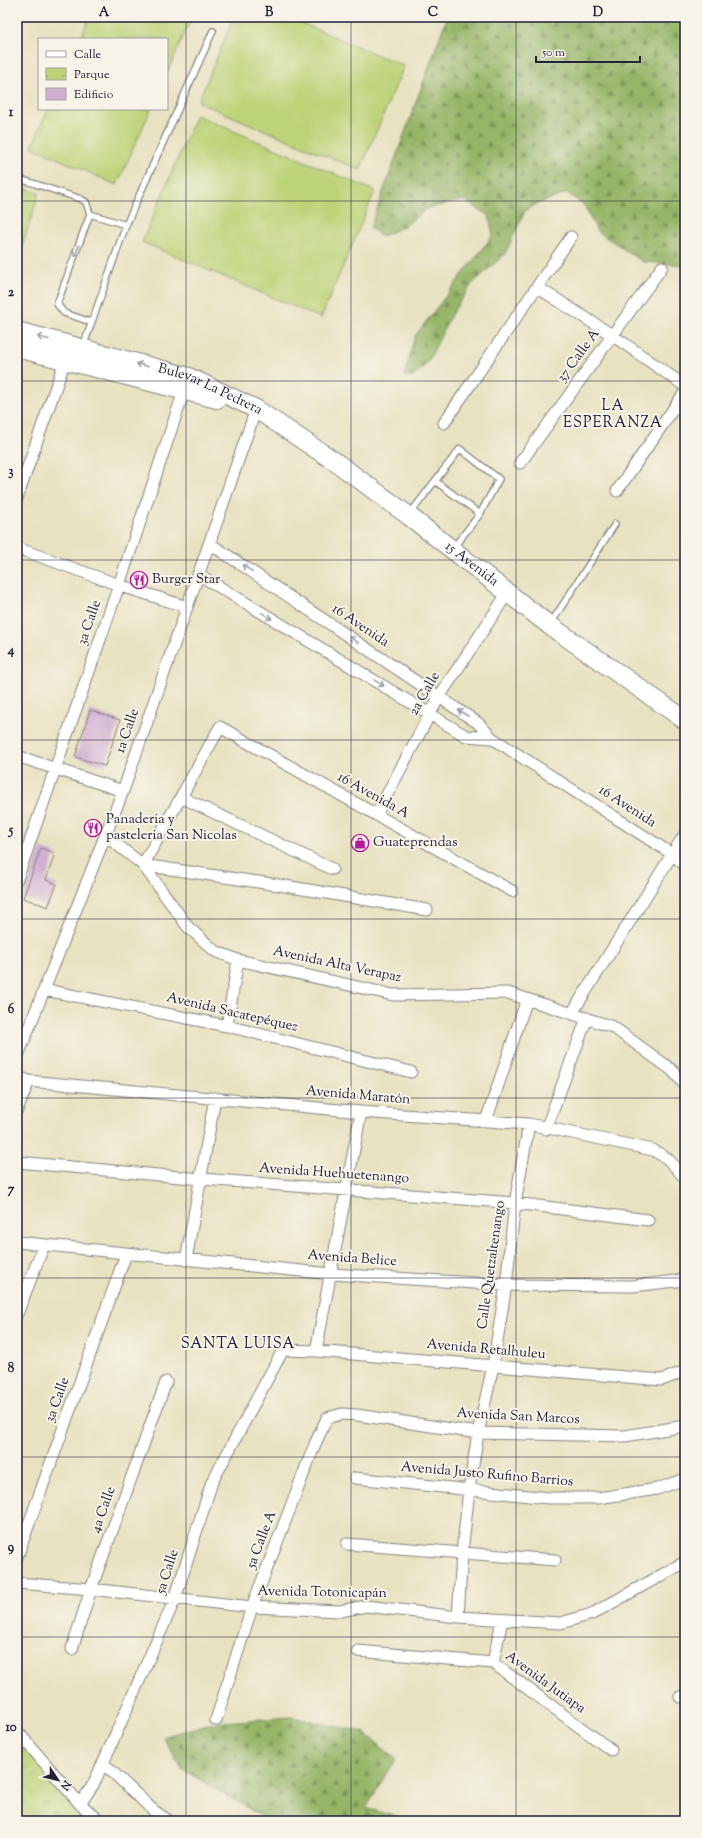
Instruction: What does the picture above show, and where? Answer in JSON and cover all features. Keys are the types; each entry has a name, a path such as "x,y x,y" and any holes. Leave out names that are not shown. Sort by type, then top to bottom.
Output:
{"main road":[{"name":"Bulevar La Pedrera","path":"17,331 73,351 187,384 256,409"},
{"name":"Bulevar La Pedrera","path":"17,348 73,351"},
{"name":"15 Avenida","path":"256,409 337,463 409,516 507,594 685,720"}],"street":[{"path":"444,423 571,237"},
{"name":"37 Calle A","path":"520,463 662,267"},
{"path":"537,287 612,335 685,386"},
{"path":"17,498 73,351"},
{"name":"3a Calle","path":"17,878 187,384"},
{"path":"617,491 685,392"},
{"name":"1a Calle","path":"17,1058 124,791 256,409"},
{"name":"16 Avenida","path":"209,542 478,723 492,738 672,854 685,865"},
{"path":"17,548 119,585 187,607"},
{"name":"16 Avenida","path":"198,574 466,736 492,738"},
{"name":"2a Calle","path":"376,814 438,697 507,594"},
{"name":"16 Avenida A","path":"181,797 220,727 512,891"},
{"path":"17,756 124,791"},
{"path":"332,869 181,797 143,865 285,886 427,910"},
{"path":"572,1013 685,834"},
{"name":"Avenida Alta Verapaz","path":"106,836 143,865 188,927 215,951 238,960 393,995 508,993 613,1027 672,1070 685,1084"},
{"path":"227,1026 238,960"},
{"name":"Avenida Sacatepéquez","path":"45,990 227,1026 411,1072"},
{"path":"486,1121 527,999"},
{"path":"546,1129 587,1018"},
{"name":"Avenida Maratón","path":"17,1077 29,1081 361,1112 529,1124 546,1129 653,1150 668,1159 685,1178"},
{"path":"17,1110 29,1081"},
{"path":"186,1260 216,1098"},
{"path":"316,1351 361,1112"},
{"name":"Calle Quetzaltenango","path":"458,1617 462,1553 469,1490 478,1433 493,1366 506,1285 515,1204 529,1124"},
{"name":"Avenida Huehuetenango","path":"17,1162 202,1179 515,1204 648,1220"},
{"name":"Avenida Belice","path":"17,1242 331,1274 506,1285 633,1286 685,1280"},
{"path":"17,1314 44,1245"},
{"name":"3a Calle","path":"17,1557 126,1254"},
{"name":"Avenida Retalhuleu","path":"283,1350 316,1351 662,1380 685,1371"},
{"name":"5a Calle","path":"80,1804 93,1784 103,1763 175,1599 212,1482 283,1350"},
{"name":"4a Calle","path":"72,1649 91,1589 166,1382"},
{"name":"Avenida San Marcos","path":"327,1418 342,1414 357,1415 478,1433 625,1436 685,1426"},
{"name":"5a Calle A","path":"216,1720 252,1607 315,1444 327,1418"},
{"name":"Avenida Justo Rufino Barrios","path":"355,1478 548,1498 598,1498 657,1489 685,1479"},
{"path":"348,1544 555,1560"},
{"name":"Avenida Totonicapán","path":"17,1583 91,1589 252,1607 340,1611 366,1606 458,1617 561,1623 592,1614 685,1562"},
{"path":"493,1663 502,1620"},
{"name":"Avenida Jutiapa","path":"358,1651 493,1663 611,1750"},
{"path":"17,1732 80,1804 100,1821"},
{"path":"103,1763 154,1812 169,1821"}],"lane":[{"path":"73,351 91,322 126,225 213,31"},
{"path":"17,178 86,202 90,214 57,304 64,313 91,322"},
{"path":"90,214 126,225"},
{"path":"409,516 460,449 499,479 480,514 452,550"},
{"path":"435,481 480,514"},
{"path":"549,625 615,524"}],"green space":[{"path":"90,17 192,17 168,71 168,38 80,38"},
{"path":"234,17 287,17 404,66 360,170 198,102"},
{"path":"447,17 685,17 685,265 643,262 597,231 584,205 567,193 537,204 525,211 505,254 472,284 452,313 428,362 413,377 404,376 415,336 493,235 489,216 464,200 428,208 403,227 382,236 370,228"},
{"path":"48,110 151,110 117,185 32,147"},
{"path":"196,115 375,191 321,318 142,242"},
{"path":"17,186 39,193 17,263"},
{"path":"291,1717 364,1732 396,1759 366,1808 410,1821 270,1821 182,1769 163,1737 210,1723"},
{"path":"17,1731 100,1821 17,1821"}],"building":[{"path":"90,710 120,720 105,766 75,757"},
{"path":"41,848 55,853 46,880 57,884 48,907 23,898"}],"place":[{"name":"Burger Star","path":"139,580"},
{"name":"Panadería y pasteleria San Nicolas","path":"93,828"},
{"name":"Guateprendas","path":"360,843"}],"district":[{"name":"LA ESPERANZA","path":"613,414"},
{"name":"SANTA LUISA","path":"238,1344"}]}
